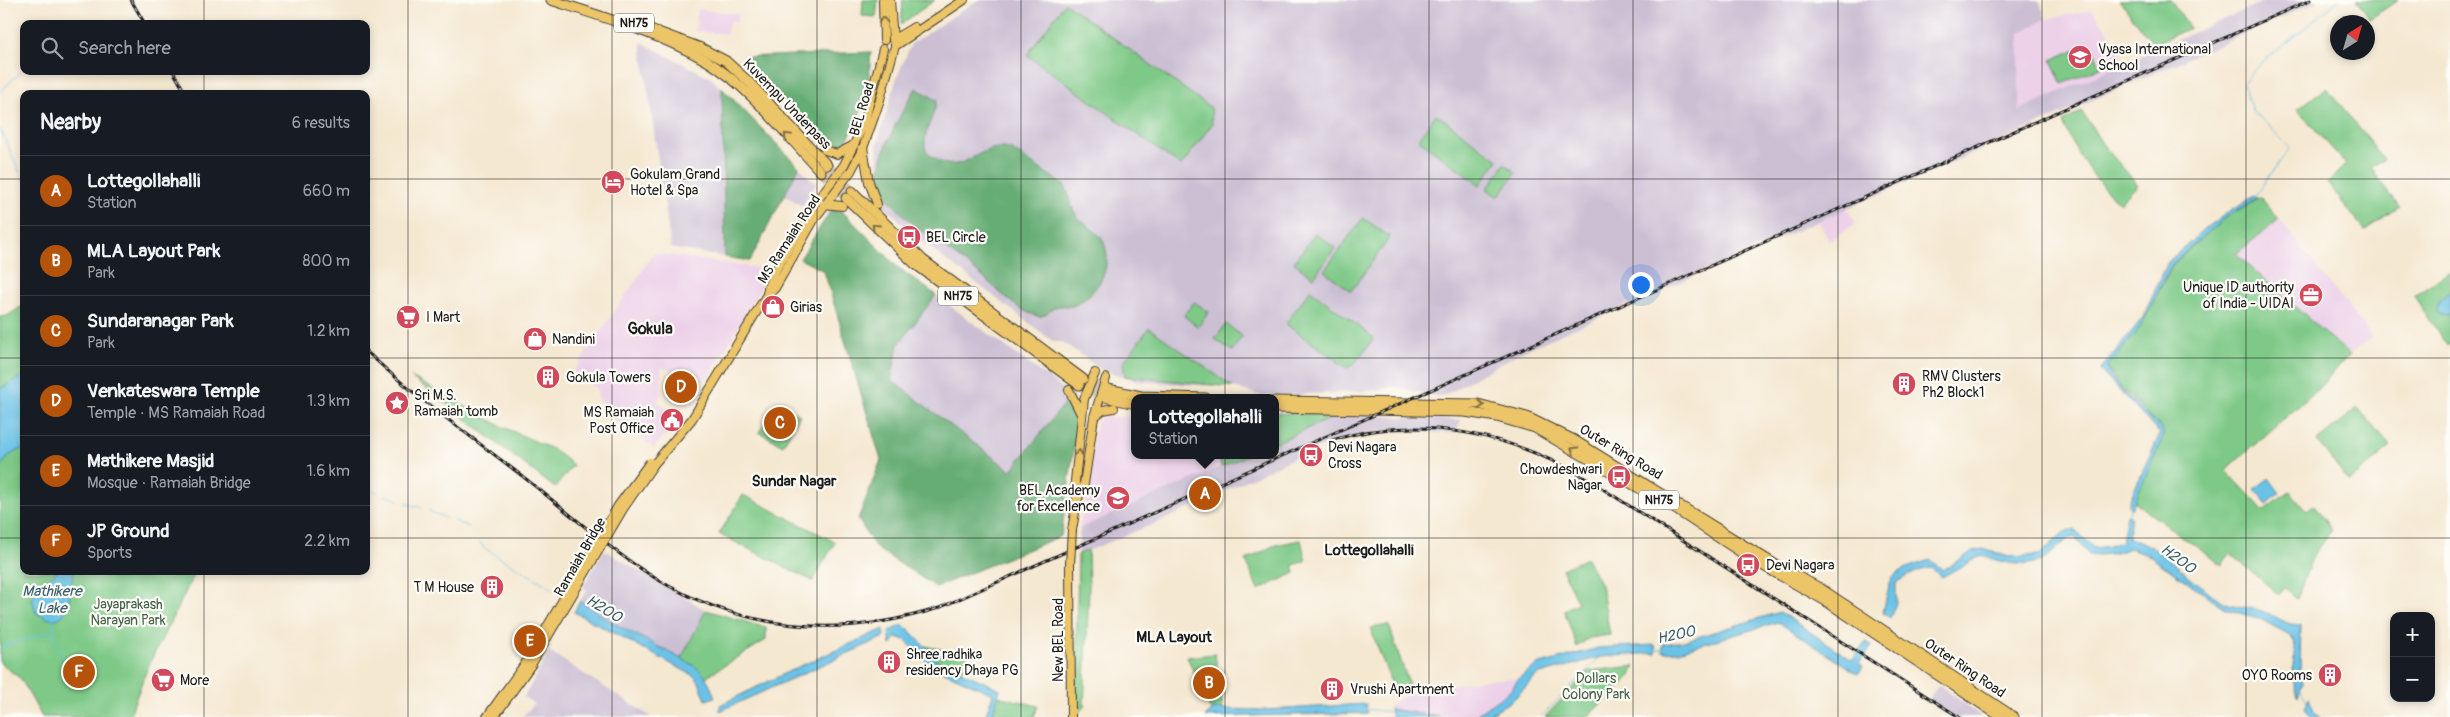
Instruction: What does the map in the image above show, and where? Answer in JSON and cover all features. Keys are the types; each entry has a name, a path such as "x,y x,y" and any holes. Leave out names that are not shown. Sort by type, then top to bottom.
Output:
{"highway":[{"name":"NH75","path":"551,0 700,52"},
{"name":"NH75","path":"566,0 700,52"},
{"name":"Kuvempu Underpass","path":"700,52 738,85 824,168"},
{"name":"NH75","path":"847,198 910,260 1081,382"},
{"path":"1131,395 1107,393 1131,402"},
{"name":"Outer Ring Road","path":"1279,401 1478,404 1509,411 1542,423 1673,499 1776,565 1820,588 2014,717"},
{"name":"Outer Ring Road","path":"1279,408 1465,412 1497,417 1535,428 1672,507 1751,559 1824,600 2001,717"}],"main road":[{"path":"883,0 884,40 881,45 883,49 893,45 964,0"},
{"name":"BEL Road","path":"832,195 848,174 862,148 879,103 893,45 890,0"},
{"path":"893,45 899,36 957,0"},
{"path":"884,40 893,45"},
{"name":"BEL Road","path":"826,189 842,168 868,112 883,49"},
{"path":"825,150 837,154 854,145"},
{"path":"862,148 869,182 877,204"},
{"name":"MS Ramaiah Road","path":"766,296 769,284 779,264 826,189"},
{"name":"MS Ramaiah Road","path":"652,463 692,419 695,411 724,367 766,296 774,288 824,204 832,195"},
{"path":"824,204 847,198"},
{"path":"1077,501 1075,481 1084,399 1095,374"},
{"path":"1077,501 1084,484 1094,417 1106,378"},
{"path":"1069,390 1075,399 1082,418"},
{"path":"1094,417 1103,410 1114,408"},
{"name":"Ramaiah Bridge","path":"529,663 652,463"},
{"name":"New BEL Road","path":"1071,717 1070,564 1072,530 1077,501"},
{"path":"487,717 529,663"},
{"path":"494,717 529,663"}],"shaded area":[{"path":"978,0 2039,0 2046,19 2019,33 2019,110 2267,0 2320,0 1521,352 1441,397 1396,387 1369,391 1279,395 1256,394 1233,387 1140,382 1100,369 1063,342 1054,342 917,238 884,205 880,197 877,143 897,77 911,44"},
{"path":"698,9 738,14 737,22 729,22 727,34 695,31"},
{"path":"2092,10 2106,28 2125,63 2019,111 2019,33 2046,19"},
{"path":"641,42 711,78 816,184 802,206 785,195 750,261 671,248"},
{"path":"1847,207 1856,223 1829,241 1818,220"},
{"path":"831,210 842,211 899,268 1071,395 1077,428 1061,536 936,587 876,548 858,519 881,460 824,271 800,259"},
{"name":"Unique ID authority of India - UIDAI","path":"2279,219 2372,337 2349,355 2236,254"},
{"path":"654,253 771,270 706,382 661,367 662,393 657,402 679,416 654,448 607,414 601,406 596,389 573,373"},
{"path":"1340,414 1461,420 1455,433 1385,431 1353,437 1308,451 1168,518 1078,555 1080,528 1239,459 1279,459 1279,441"},
{"name":"BEL Academy for Excellence","path":"1131,416 1131,459 1239,459 1080,528 1096,423 1102,417"},
{"path":"604,550 706,610 681,659 615,624 580,601 587,590 583,587"},
{"path":"550,652 651,717 522,717 534,704 524,697"},
{"path":"1519,678 1510,691 1473,717 1440,717 1390,709 1389,706 1412,692 1481,680"},
{"path":"1939,685 1982,717 1953,717 1928,700"}],"green space":[{"path":"863,0 878,0 876,17 862,16"},
{"path":"903,0 935,0 901,24"},
{"path":"2119,0 2170,0 2190,28 2153,44"},
{"path":"2356,0 2398,0 2375,16 2367,15"},
{"path":"1065,3 1211,108 1212,124 1181,166 1027,55"},
{"path":"2090,43 2101,67 2062,84 2051,60"},
{"path":"871,52 868,84 862,110 845,143 841,147 834,149 829,147 743,57"},
{"path":"722,88 799,167 750,261 725,257"},
{"path":"916,88 937,100 925,139 926,150 933,157 944,163 954,164 963,162 990,149 1012,150 1064,185 1075,213 1102,238 1107,252 1107,261 1102,279 1083,300 1073,306 1054,308 1043,316 1037,316 1021,309 968,265 913,224 886,196 879,179 880,167 896,123"},
{"path":"2327,88 2384,159 2371,168 2399,207 2365,231 2327,183 2346,164 2297,109"},
{"path":"2082,111 2103,145 2138,185 2120,203 2086,166 2073,145 2063,122"},
{"path":"1436,114 1498,160 1480,185 1418,139"},
{"path":"1505,164 1516,173 1498,197 1487,189"},
{"path":"2260,197 2279,219 2236,254 2349,355 2318,389 2226,470 2264,511 2290,491 2307,511 2314,506 2332,530 2312,558 2297,598 2285,588 2279,595 2230,553 2222,565 2134,502 2162,429 2119,386 2107,367 2141,326 2172,265 2222,220"},
{"path":"831,210 842,211 899,268 936,295 898,345 891,380 1011,471 1071,395 1077,428 1061,536 936,587 876,548 858,519 881,460 824,271 800,259"},
{"path":"1363,218 1390,237 1351,291 1324,271"},
{"path":"1315,233 1335,248 1314,277 1294,263"},
{"path":"2450,271 2450,344 2447,346 2414,296"},
{"path":"1310,290 1374,338 1354,364 1347,368 1287,325 1287,322"},
{"path":"1194,302 1209,312 1198,327 1184,316"},
{"name":"Jayaprakash Narayan Park","path":"20,308 20,575 194,575 149,664 129,717 42,717 21,679 0,663 0,317 7,316"},
{"path":"1226,324 1242,336 1232,351 1215,339"},
{"path":"1149,328 1233,387 1125,376 1123,363"},
{"path":"411,377 499,425 554,450 573,465 555,488"},
{"path":"781,405 800,415 783,445 759,432 774,407 778,409"},
{"path":"2358,408 2391,447 2349,481 2317,441"},
{"path":"1279,413 1340,414 1279,441"},
{"path":"1220,459 1239,459 1221,467"},
{"path":"743,495 835,542 813,581 719,534"},
{"path":"1301,540 1306,561 1293,565 1295,573 1258,590 1246,560 1275,545"},
{"path":"1088,550 1089,588 1084,708 1075,716 1078,555"},
{"path":"1587,558 1601,585 1610,635 1589,638 1577,647 1564,610 1578,603 1562,569"},
{"path":"706,610 766,628 766,640 706,677 695,666 681,659"},
{"path":"1389,625 1409,685 1394,690 1370,628"},
{"path":"925,646 968,655 962,672 935,660"},
{"path":"1215,654 1223,709 1211,711 1187,657"},
{"name":"Dollars Colony Park","path":"1635,666 1631,676 1587,717 1545,717 1589,671"},
{"path":"998,696 1038,706 1034,717 992,717"}],"water":[{"path":"2254,195 2257,198 2222,220 2172,264 2141,326 2107,367 2122,391 2162,429 2164,435 2131,509 2128,505 2131,497 2160,434 2100,370 2142,319 2168,262 2208,226"},
{"path":"2450,292 2450,315 2438,314 2437,307 2439,301"},
{"path":"20,377 20,450 10,455 0,467 0,389"},
{"path":"2269,478 2280,493 2267,504 2255,489"},
{"path":"2127,514 2131,517 2128,539 2150,546 2214,596 2229,604 2258,610 2288,623 2301,625 2300,669 2303,683 2298,696 2292,677 2295,643 2290,635 2258,618 2226,609 2145,553 2129,548 2109,554 2088,554 2075,537 2067,539 2050,555 2035,563 2007,563 1982,555 1942,577 1931,568 1908,575 1896,583 1896,603 1890,618 1883,613 1891,581 1894,576 1906,568 1930,560 1943,570 1973,551 1983,549 2009,557 2040,555 2062,534 2074,529 2094,548 2110,546 2122,541"},
{"name":"Mathikere Lake","path":"53,575 73,575 67,608 63,615 57,619 48,618 36,613 32,599 38,588"},
{"path":"580,601 615,624 695,666 706,677 715,697 706,700 699,682 694,676 574,612"},
{"path":"1780,612 1852,660 1866,642 1872,646 1859,664 1863,667 1858,674 1778,622 1679,651 1663,652 1663,644 1684,641"},
{"path":"904,625 925,646 935,660 1000,689 992,717 985,717 993,694 931,666 905,640 896,637 891,645 889,631"},
{"path":"884,629 884,637 720,711 720,705 798,667"},
{"path":"1655,645 1656,653 1600,657 1537,675 1514,699 1485,717 1473,717 1510,691 1519,678 1537,665 1598,648"},
{"path":"2309,698 2314,711 2320,717 2311,717 2305,708"},
{"path":"1366,704 1367,713 1205,717 1214,709 1267,710"},
{"path":"1390,709 1440,717 1392,717"}],"waterway":[{"path":"2255,196 2290,148 2260,117 2253,113 2243,83 2252,71 2339,0"},
{"path":"0,92 20,73"},
{"path":"0,129 20,172"},
{"name":"H200","path":"370,489 377,492"},
{"name":"H200","path":"385,495 399,500"},
{"name":"H200","path":"406,503 421,508"},
{"path":"2129,515 2130,507"},
{"name":"H200","path":"429,511 446,518"},
{"name":"H200","path":"454,521 469,527"},
{"name":"H200","path":"480,542 484,548 563,595"},
{"name":"H200","path":"54,617 53,630 65,665 60,675"},
{"path":"0,647 52,631"},
{"name":"H200","path":"1655,650 1664,649"},
{"path":"1541,717 1600,657"},
{"name":"H200","path":"2301,690 2307,702"},
{"name":"H200","path":"1365,709 1390,712"}],"tunnel":[{"path":"827,165 852,191"},
{"path":"821,172 846,198"},
{"path":"1083,379 1108,389"},
{"path":"1080,386 1105,397"}],"railway":[{"path":"131,0 143,20"},
{"path":"1279,457 2310,0"},
{"path":"175,75 184,90"},
{"path":"370,355 424,401 526,479 605,543 655,578 689,596 723,610 758,619 794,625 866,624 902,618 939,608 1275,459"},
{"path":"1332,440 1366,432 1399,428 1433,429 1499,440 1531,451 1562,465 1592,482 1959,717"}],"place":[{"name":"Vyasa International School","path":"2080,57"},
{"name":"Gokulam Grand Hotel & Spa","path":"613,182"},
{"name":"BEL Circle","path":"909,237"},
{"name":"Unique ID authority of India - UIDAI","path":"2311,295"},
{"name":"Girias","path":"773,307"},
{"name":"I Mart","path":"408,317"},
{"name":"Nandini","path":"535,339"},
{"name":"Gokula Towers","path":"548,377"},
{"name":"RMV Clusters Ph2 Block1","path":"1904,384"},
{"name":"Venkateswara Temple","path":"681,387"},
{"name":"Sri M.S. Ramaiah tomb","path":"397,403"},
{"name":"MS Ramaiah Post Office","path":"672,420"},
{"name":"Sundaranagar Park","path":"780,423"},
{"name":"Devi Nagara Cross","path":"1311,455"},
{"name":"Chowdeshwari Nagar","path":"1619,477"},
{"name":"Lottegollahalli","path":"1205,494"},
{"name":"BEL Academy for Excellence","path":"1118,498"},
{"name":"Devi Nagara","path":"1748,565"},
{"name":"T M House","path":"492,587"},
{"name":"Mathikere Masjid","path":"530,641"},
{"name":"Shree radhika residency Dhaya PG","path":"889,662"},
{"name":"JP Ground","path":"79,672"},
{"name":"OYO Rooms","path":"2330,675"},
{"name":"More","path":"163,680"},
{"name":"MLA Layout Park","path":"1209,683"},
{"name":"Vrushi Apartment","path":"1332,689"}],"district":[{"name":"Gokula","path":"650,329"},
{"name":"Sundar Nagar","path":"794,481"},
{"name":"Lottegollahalli","path":"1369,550"},
{"name":"MLA Layout","path":"1174,637"}]}
